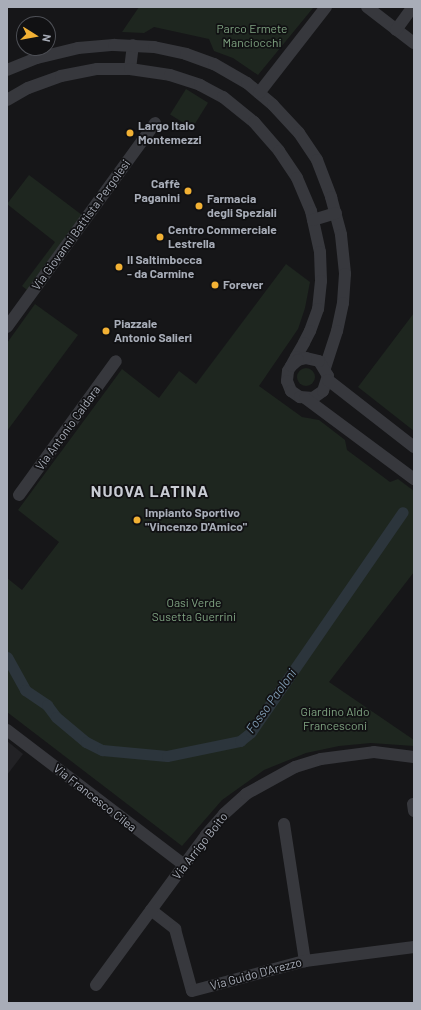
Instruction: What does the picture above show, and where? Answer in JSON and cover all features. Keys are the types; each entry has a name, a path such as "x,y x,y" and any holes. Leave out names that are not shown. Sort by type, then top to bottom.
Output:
{"street":[{"path":"259,93 326,7"},
{"path":"367,7 414,43"},
{"path":"396,30 413,7"},
{"path":"130,69 133,45"},
{"path":"7,70 37,58 74,49 133,45 165,49 207,61 234,75 259,93 282,113 310,149 325,179 336,213 344,251 344,292 327,374 320,394 305,398"},
{"path":"7,100 33,86 61,76 97,69 130,69 159,73 194,83 215,92 236,106 265,134 288,162 306,196 313,220 321,266 319,304 310,331 287,376 289,386 295,394 305,398 414,479"},
{"name":"Via Giovanni Battista Pergolesi","path":"7,327 155,123"},
{"path":"313,220 336,213"},
{"path":"291,366 298,360 306,358 319,361 327,374 414,447"},
{"name":"Via Antonio Caldara","path":"19,495 116,361"},
{"name":"Via Francesco Cilea","path":"7,730 184,865"},
{"name":"Via Arrigo Boito","path":"96,985 184,865 224,814 241,799 295,767 350,754 374,752 414,757"},
{"path":"284,824 305,961"},
{"name":"Via Guido D'Arezzo","path":"151,910 175,929 192,991 305,961 414,947"}],"shaded area":[{"path":"7,741 23,754 7,775"}],"green space":[{"name":"Parco Ermete Manciocchi","path":"139,7 313,8 258,75 233,58 214,51 209,39 154,27 144,33 122,32"},
{"path":"186,89 208,103 192,128 170,114"},
{"path":"29,175 82,215 27,290 22,286 55,242 7,204"},
{"name":"Oasi Verde Susetta Guerrini","path":"286,264 310,282 305,308 298,329 259,386 302,417 319,420 345,440 347,450 390,482 398,479 414,491 414,572 329,682 414,740 414,746 371,743 339,746 306,753 264,770 222,800 182,846 7,712 7,578 22,590 59,542 18,510 122,369 159,398 179,371 196,384"},
{"path":"35,304 78,335 7,431 7,343"},
{"path":"414,313 414,431 358,387"},
{"path":"306,368 312,371 315,377 312,383 306,386 300,383 297,377 300,371"}],"waterway":[{"name":"Fosso Paoloni","path":"7,657 25,690 47,705 56,717 86,742 102,750 167,756 240,741 251,732 403,512"}],"place":[{"name":"Largo Italo Montemezzi","path":"130,133"},
{"name":"Caffè Paganini","path":"188,191"},
{"name":"Farmacia degli Speziali","path":"199,206"},
{"name":"Centro Commerciale Lestrella","path":"160,237"},
{"name":"Il Saltimbocca - da Carmine","path":"119,267"},
{"name":"Forever","path":"215,285"},
{"name":"Piazzale Antonio Salieri","path":"106,331"},
{"name":"Impianto Sportivo \"Vincenzo D'Amico\"","path":"137,520"}],"district":[{"name":"NUOVA LATINA","path":"150,491"}],"park label":[{"name":"Giardino Aldo Francesconi","path":"335,719"}]}
